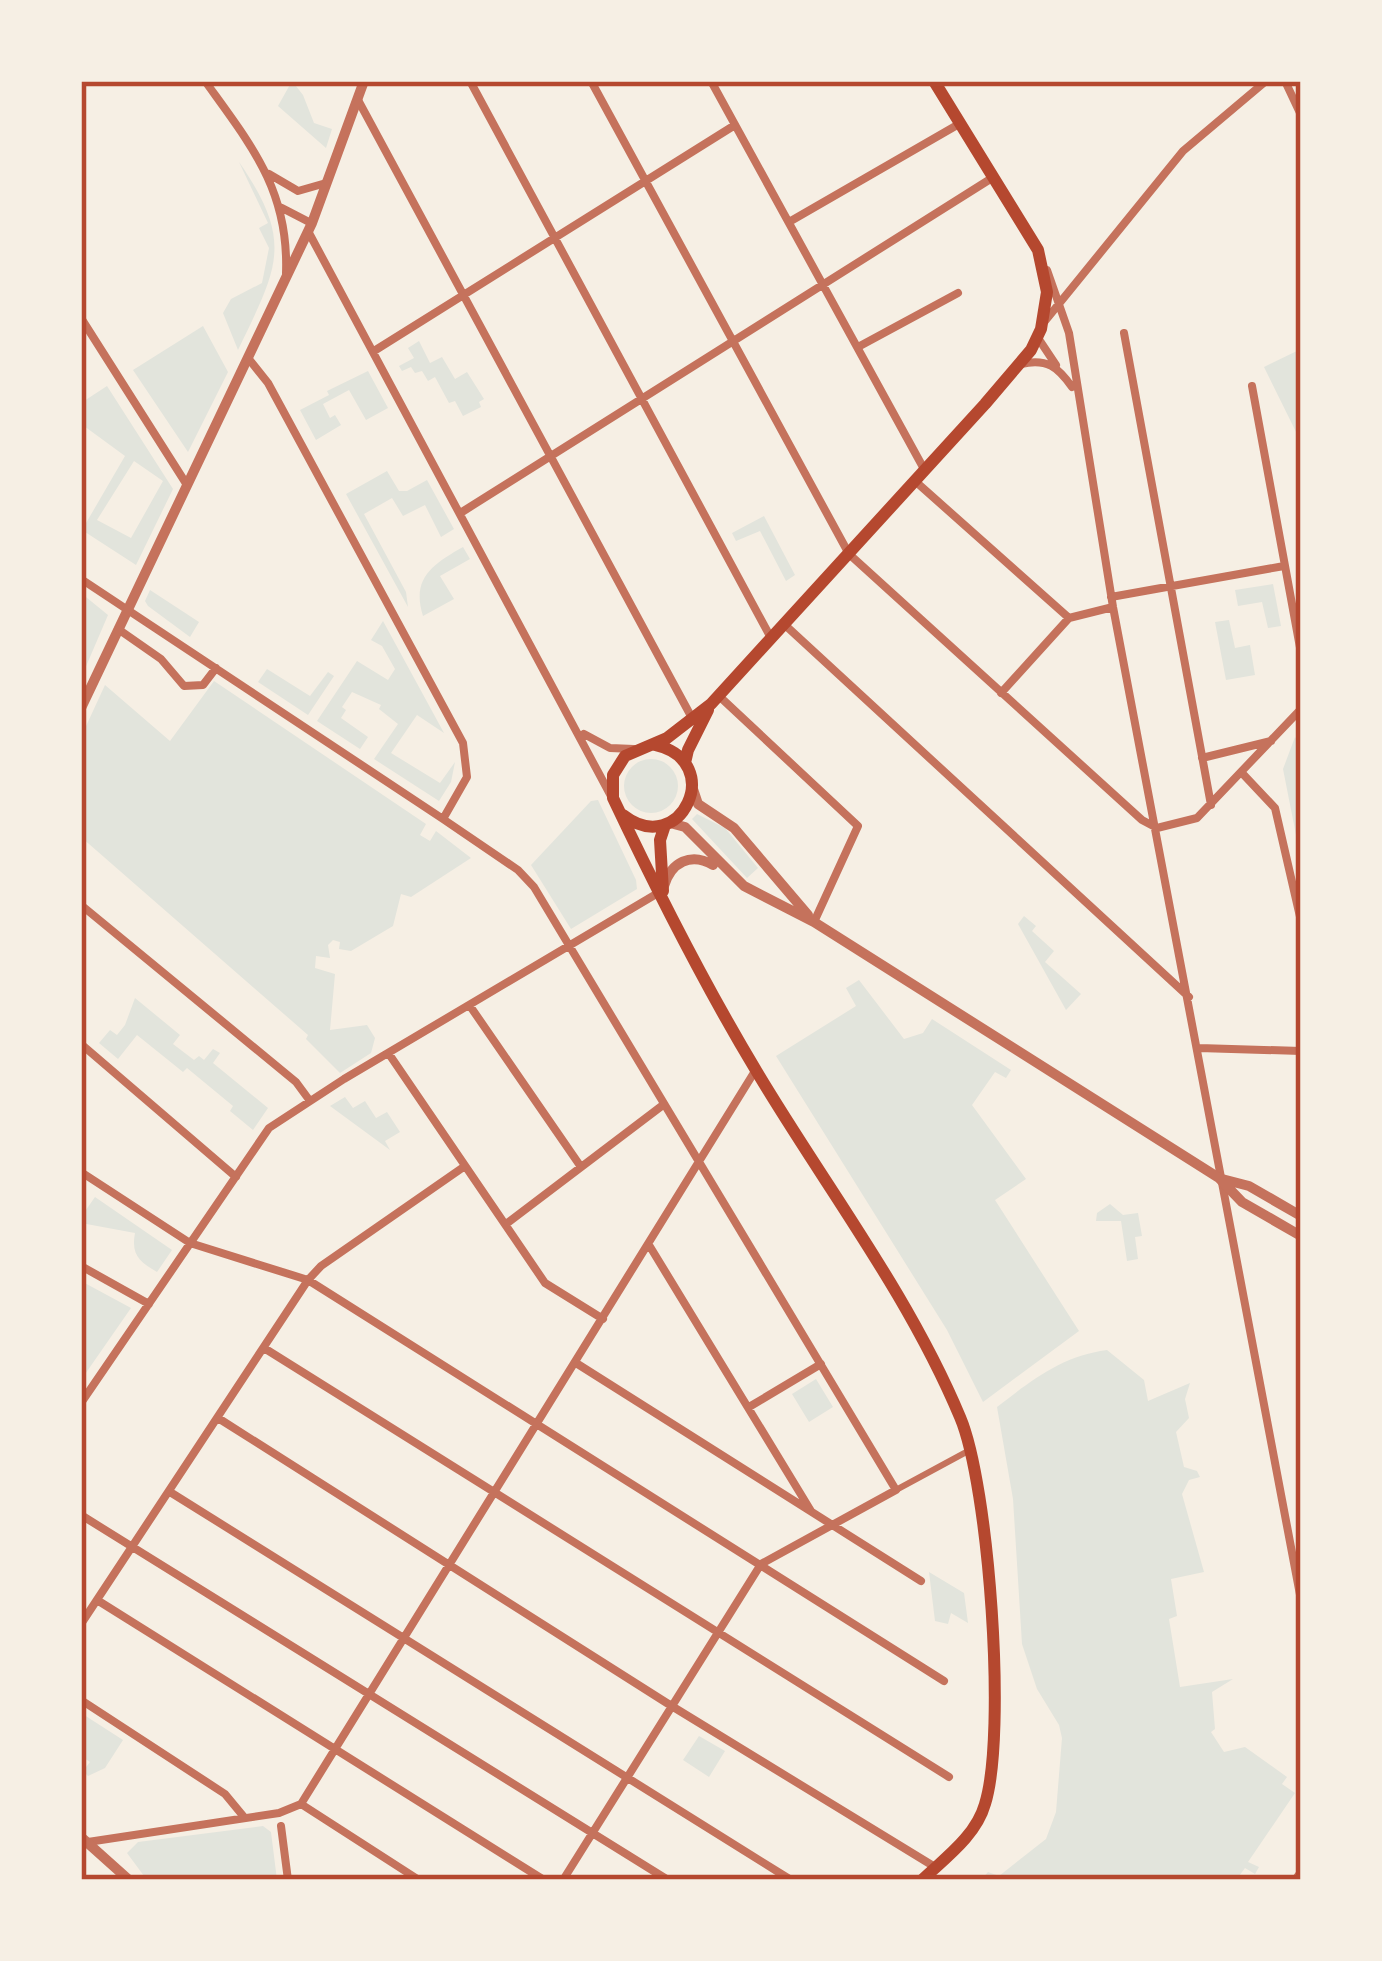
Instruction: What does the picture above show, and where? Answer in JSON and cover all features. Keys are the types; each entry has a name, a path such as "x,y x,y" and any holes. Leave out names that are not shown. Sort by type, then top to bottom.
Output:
{"main road":[{"path":"655,746 715,700 772,640 1019,365 1041,329 1047,292 1038,250 934,81"},
{"path":"663,897 660,840 668,824 687,807 692,784 688,750 715,700"},
{"path":"686,763 676,753 655,746 634,749 617,764 611,787 616,804 756,1070 908,1312 962,1422 980,1486 994,1745 984,1808 959,1847 922,1880"},
{"path":"616,804 634,824 668,824"}],"street":[{"path":"205,81 268,174 281,207 286,279"},
{"path":"81,708 312,223 364,81"},
{"path":"470,81 772,640"},
{"path":"591,81 849,554 1142,820 1157,828 1197,818 1301,709"},
{"path":"711,81 858,347 920,476 1069,618"},
{"path":"1041,329 1183,151 1266,81"},
{"path":"1285,81 1301,115"},
{"path":"358,100 692,718"},
{"path":"789,222 960,123"},
{"path":"374,351 735,125"},
{"path":"268,174 298,191 374,351 616,804"},
{"path":"461,512 994,177"},
{"path":"298,191 327,183"},
{"path":"281,207 312,223"},
{"path":"1038,250 1069,333 1112,602 1301,1600"},
{"path":"858,347 958,293"},
{"path":"81,318 187,484"},
{"path":"1041,329 1058,322 1069,333"},
{"path":"1041,329 1058,368 1076,392"},
{"path":"1124,333 1211,807"},
{"path":"248,358 268,383 463,743 467,776 443,819"},
{"path":"1019,365 1046,362 1058,368"},
{"path":"1252,386 1301,653"},
{"path":"1001,693 1069,618 1170,586 1284,566"},
{"path":"81,579 443,819 518,870 534,887 896,1490"},
{"path":"785,625 1189,998"},
{"path":"118,629 161,659 184,686 203,685 216,668"},
{"path":"715,700 858,826 814,922"},
{"path":"574,724 597,744 634,749"},
{"path":"1202,758 1273,740"},
{"path":"1243,773 1275,808 1301,921"},
{"path":"692,784 698,804 734,828 814,922"},
{"path":"668,824 686,827 744,886 814,922 1219,1178 1242,1202 1301,1236"},
{"path":"81,1403 269,1128 663,897 667,876 681,862 698,858 726,872"},
{"path":"81,922 85,908 296,1082 310,1102"},
{"path":"470,1006 581,1167"},
{"path":"81,1045 236,1177"},
{"path":"1198,1048 1301,1051"},
{"path":"389,1054 545,1282 603,1319"},
{"path":"84,1839 279,1813 301,1804 756,1070"},
{"path":"506,1224 663,1105"},
{"path":"81,1624 308,1280 321,1266 465,1166"},
{"path":"81,1186 84,1174 190,1243 308,1280 944,1681"},
{"path":"1219,1178 1249,1186 1301,1216"},
{"path":"649,1245 812,1512"},
{"path":"81,1266 149,1304"},
{"path":"264,1348 949,1777"},
{"path":"576,1363 921,1581"},
{"path":"748,1407 820,1364"},
{"path":"218,1418 670,1706 935,1867"},
{"path":"563,1880 761,1564 970,1450"},
{"path":"170,1492 791,1880"},
{"path":"81,1515 668,1880"},
{"path":"98,1600 544,1880"},
{"path":"81,1700 225,1794 245,1818"},
{"path":"301,1804 419,1880"},
{"path":"281,1826 287,1880"},
{"path":"84,1839 129,1880"},
{"path":"1295,1880 1301,1872"}],"shaded area":[{"path":"292,81 314,123 332,129 326,148 278,106"},
{"path":"239,162 268,214 274,256 238,350 223,313 231,299 262,283 269,248 259,228 268,223"},
{"path":"203,326 228,372 188,452 133,370"},
{"path":"419,341 430,363 442,357 455,379 467,372 484,399 479,402 481,407 463,416 455,401 449,403 435,377 428,381 422,371 415,373 411,367 402,371 399,366 414,358 408,348"},
{"path":"1301,349 1301,439 1300,440 1264,367"},
{"path":"368,371 388,408 366,420 349,390 323,404 330,418 335,415 341,425 316,440 300,410"},
{"path":"107,386 173,489 136,565 82,530 125,456 84,426 81,429 81,403","holes":["134,461 163,481 131,538 97,520"]},
{"path":"387,471 399,491 427,480 454,529 441,537 425,505 403,516 392,498 364,514 406,592 408,607 346,494"},
{"path":"764,516 795,575 786,581 760,531 736,541 732,533"},
{"path":"463,547 470,559 440,576 454,599 423,616 422,582 442,560"},
{"path":"1273,584 1281,626 1268,628 1262,602 1238,606 1235,590"},
{"path":"150,590 199,622 190,637 148,606"},
{"path":"81,593 108,615 81,678"},
{"path":"1229,620 1235,648 1250,645 1255,675 1226,680 1215,622"},
{"path":"383,621 444,733 417,715 391,753 440,783 455,762 451,782 439,801 374,759 398,724 379,709 381,705 352,692 342,707 346,710 341,718 368,737 360,749 317,721 357,661 388,680 395,669 382,646 371,640"},
{"path":"267,669 310,696 328,672 334,676 308,715 258,682"},
{"path":"214,681 426,824 420,835 430,841 436,831 471,858 411,897 401,894 393,926 351,951 339,949 340,942 333,940 328,945 330,958 316,956 315,968 335,974 330,1030 367,1025 375,1038 371,1053 340,1073 306,1039 308,1035 81,837 81,737 105,685 170,741"},
{"path":"1295,737 1301,745 1298,845 1283,769"},
{"path":"651,759 670,767 678,786 670,805 651,813 632,805 624,786 632,767"},
{"path":"598,800 637,889 571,929 531,865 591,801"},
{"path":"697,814 725,828 758,868 747,878 692,819"},
{"path":"1024,916 1036,926 1032,931 1054,951 1045,962 1081,994 1066,1010 1018,924"},
{"path":"859,980 904,1039 923,1033 932,1019 1011,1070 1006,1078 995,1072 972,1105 1026,1179 995,1200 1079,1331 983,1402 947,1330 776,1056 856,1006 846,988"},
{"path":"135,998 180,1035 173,1044 194,1060 199,1056 204,1060 213,1049 220,1053 213,1063 268,1108 253,1130 230,1111 233,1106 187,1068 183,1072 137,1035 118,1059 99,1043 110,1030 117,1035 125,1025"},
{"path":"345,1097 353,1108 365,1101 376,1118 387,1112 400,1132 385,1141 390,1150 330,1106"},
{"path":"95,1197 172,1250 157,1272 138,1257 135,1233 81,1223"},
{"path":"1110,1204 1123,1215 1138,1213 1142,1236 1135,1237 1138,1259 1127,1261 1121,1221 1096,1221 1097,1213"},
{"path":"81,1281 131,1308 81,1380"},
{"path":"1107,1350 1144,1380 1148,1401 1190,1383 1185,1399 1189,1418 1176,1432 1184,1467 1200,1477 1189,1480 1182,1494 1204,1572 1171,1579 1177,1616 1169,1619 1180,1687 1233,1679 1212,1692 1215,1729 1211,1732 1224,1752 1245,1747 1287,1777 1282,1784 1295,1793 1248,1862 1259,1867 1255,1874 1245,1868 1236,1880 1218,1875 1210,1880 981,1880 988,1872 999,1876 1046,1839 1056,1812 1062,1738 1037,1689 1022,1644 1013,1499 997,1407 1062,1364"},
{"path":"816,1379 833,1407 809,1422 792,1394"},
{"path":"929,1572 964,1593 968,1623 951,1613 948,1624 935,1621"},
{"path":"81,1713 123,1740 105,1768 88,1776 83,1771 90,1762 81,1756"},
{"path":"699,1736 725,1751 709,1777 683,1760"},
{"path":"263,1826 271,1832 277,1880 147,1880 127,1853 138,1842"}]}
